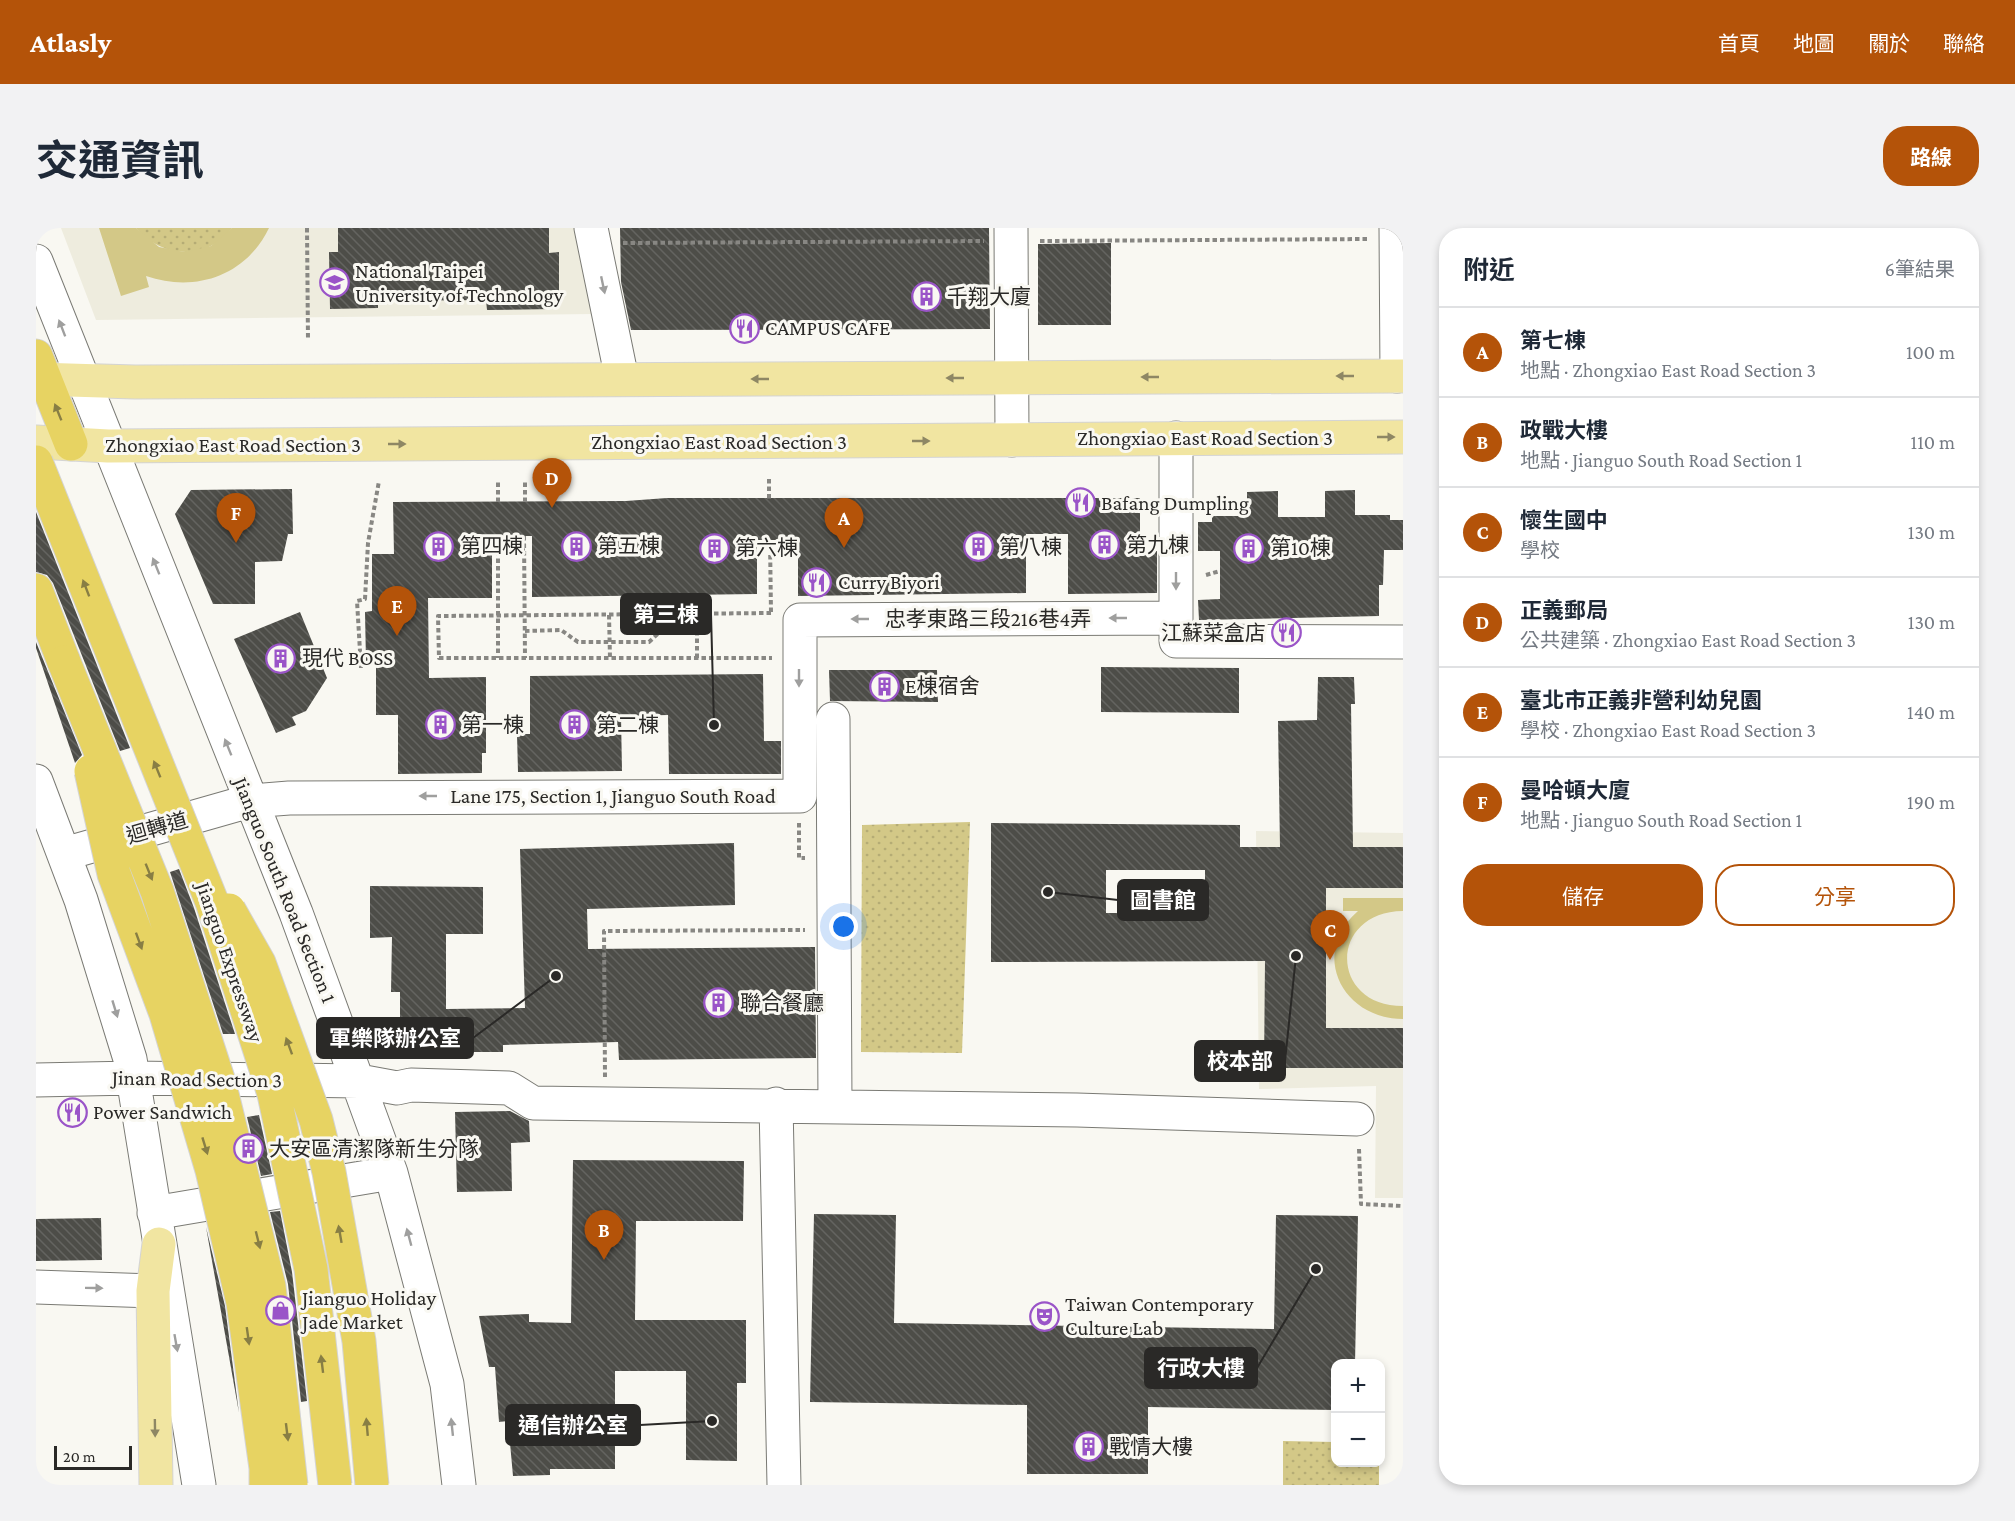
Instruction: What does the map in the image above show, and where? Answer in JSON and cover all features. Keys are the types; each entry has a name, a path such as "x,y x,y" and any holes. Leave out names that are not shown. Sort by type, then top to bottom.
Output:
{"highway":[{"path":"39,372 71,444"},
{"name":"Jianguo Expressway","path":"36,462 212,902 274,1094 311,1269 335,1485"},
{"path":"36,590 156,891 219,1082 269,1286 291,1485"},
{"path":"72,681 114,874 166,1014 212,1170 243,1303 266,1468 266,1485"},
{"path":"179,823 259,963 316,1120 329,1172 359,1341 372,1485"}],"main road":[{"path":"39,372 83,382 1400,376"},
{"name":"Zhongxiao East Road Section 3","path":"36,442 108,446 1403,437"},
{"path":"156,1485 153,1291 157,1228"}],"street":[{"path":"1011,234 1012,440"},
{"path":"1398,235 1400,376"},
{"path":"602,236 622,379"},
{"name":"Jianguo South Road Section 1","path":"36,261 359,1081 391,1173 447,1384 459,1485"},
{"path":"1176,438 1176,641 1403,642"},
{"name":"忠孝東路三段216巷4弄","path":"781,619 1176,618"},
{"name":"Lane 175, Section 1, Jianguo South Road","path":"250,801 324,796 800,796 780,654 781,619"},
{"path":"833,719 835,1105"},
{"path":"36,781 50,849 81,900 134,1078 199,1485"},
{"name":"迴轉道","path":"50,849 250,801"},
{"name":"Jinan Road Section 3","path":"36,1080 134,1078 359,1081 397,1088 411,1085 509,1088 533,1103 835,1105 1358,1119"},
{"path":"776,1104 784,1485"},
{"path":"157,1228 391,1173"},
{"path":"36,1287 153,1291"}],"path":[{"path":"308,228 308,340"},
{"path":"602,236 1398,235"},
{"path":"769,479 769,499"},
{"path":"498,480 498,502"},
{"path":"525,480 525,502"},
{"path":"361,668 357,601 365,599 368,543 379,481"},
{"path":"498,536 498,658"},
{"path":"524,536 525,658"},
{"path":"770,540 781,619 697,614 438,616 439,658 697,658 780,654"},
{"path":"498,549 525,549"},
{"path":"697,614 697,658"},
{"path":"609,615 610,658"},
{"path":"525,631 561,630 578,642 649,642 662,630 697,630"},
{"path":"605,1104 604,931 833,930"},
{"path":"1358,1119 1360,1204 1403,1206"}],"shaded area":[{"name":"National Taipei University of Technology","path":"61,228 574,228 593,314 96,320"},
{"path":"99,228 136,228 159,247 184,252 211,246 232,228 269,228 259,245 233,269 200,281 164,281 146,276 149,287 121,296"},
{"path":"136,228 232,228 210,247 184,252 158,245"},
{"path":"970,822 962,1053 861,1052 862,825"},
{"path":"1256,831 1403,833 1403,1198 1375,1198 1376,1086 1259,1089"},
{"path":"1343,898 1403,898 1403,911 1378,915 1361,926 1351,941 1347,959 1351,976 1361,991 1379,1002 1403,1006 1403,1019 1382,1016 1363,1008 1349,996 1339,981 1335,964 1336,946 1343,928 1358,911 1343,911"},
{"path":"1283,1441 1331,1442 1331,1467 1379,1467 1379,1485 1283,1485"}],"building":[{"path":"338,228 549,228 549,253 559,252 559,304 553,304 553,309 487,310 486,300 378,301 378,308 330,309 329,252 338,252"},
{"path":"620,228 989,228 990,329 631,330 621,282"},
{"path":"1111,243 1111,325 1038,325 1038,244"},
{"path":"292,489 293,534 288,534 282,561 255,562 255,604 213,604 175,514 191,490"},
{"path":"1355,490 1355,515 1390,515 1390,520 1403,520 1403,550 1384,550 1383,585 1379,585 1379,616 1199,620 1198,600 1220,599 1220,551 1198,551 1198,522 1212,522 1212,516 1247,516 1247,492 1278,491 1278,517 1325,517 1325,491"},
{"path":"667,498 1140,498 1140,551 1157,551 1157,593 1068,594 1068,534 1026,534 1026,593 798,596 798,540 757,540 757,594 532,597 532,536 492,536 492,598 428,598 429,678 486,677 486,753 482,753 482,773 398,774 398,715 376,715 376,662 366,662 365,612 372,611 372,554 394,554 393,502 626,501"},
{"path":"36,512 130,748 120,751 53,583 47,575 36,572"},
{"name":"現代 BOSS","path":"300,612 327,678 306,711 292,717 296,725 276,733 234,639"},
{"path":"36,642 82,755 75,763 36,648"},
{"path":"1101,667 1239,668 1239,713 1101,712"},
{"name":"E棟宿舍","path":"829,670 937,670 938,702 830,701"},
{"path":"763,674 764,741 781,741 781,774 669,774 668,715 621,716 622,771 518,772 517,734 530,734 530,676"},
{"path":"1318,677 1354,677 1355,704 1351,704 1353,847 1403,847 1403,888 1326,888 1326,1028 1403,1028 1403,1068 1264,1068 1265,961 991,962 991,823 1240,825 1240,847 1280,847 1278,721 1317,720","holes":["1106,870 1205,870 1205,913 1106,913"]},
{"path":"734,843 735,905 587,909 588,949 815,947 816,1058 619,1060 618,1042 503,1045 503,1052 400,1052 400,992 391,992 392,937 370,938 370,886 483,887 483,934 446,934 446,1009 525,1008 520,849"},
{"path":"179,869 235,1034 223,1034 170,872"},
{"path":"510,1111 529,1121 530,1142 511,1143 512,1191 457,1192 455,1112"},
{"path":"259,1115 272,1174 261,1176 247,1117"},
{"path":"573,1160 744,1161 743,1221 636,1221 635,1320 746,1320 746,1383 737,1383 737,1461 686,1460 686,1371 615,1371 615,1469 550,1469 550,1475 513,1476 508,1421 499,1422 495,1367 489,1367 479,1316 529,1314 529,1322 571,1323"},
{"path":"280,1211 292,1272 307,1401 301,1402 288,1284 270,1212"},
{"path":"814,1214 896,1215 894,1323 1274,1329 1276,1215 1358,1216 1355,1359 1331,1359 1331,1410 1148,1407 1148,1474 1027,1474 1027,1405 810,1402"},
{"path":"101,1218 102,1260 36,1261 36,1219"},
{"path":"206,1227 225,1306 239,1413"}],"place":[{"name":"National Taipei University of Technology","path":"334,283"},
{"name":"千翔大廈","path":"926,297"},
{"name":"CAMPUS CAFE","path":"744,328"},
{"name":"Bafang Dumpling","path":"1080,503"},
{"name":"正義郵局","path":"552,508"},
{"name":"曼哈頓大廈","path":"236,543"},
{"name":"第九棟","path":"1105,545"},
{"name":"第四棟","path":"439,546"},
{"name":"第五棟","path":"576,546"},
{"name":"第八棟","path":"978,547"},
{"name":"第六棟","path":"714,548"},
{"name":"第七棟","path":"844,548"},
{"name":"第10棟","path":"1249,548"},
{"name":"Curry Biyori","path":"817,582"},
{"name":"江蘇菜盒店","path":"1287,633"},
{"name":"臺北市正義非營利幼兒園","path":"397,636"},
{"name":"現代 BOSS","path":"281,658"},
{"name":"E棟宿舍","path":"884,686"},
{"name":"第一棟","path":"440,725"},
{"name":"第二棟","path":"575,725"},
{"name":"第三棟","path":"714,725"},
{"name":"圖書館","path":"1048,892"},
{"name":"校本部","path":"1296,956"},
{"name":"懷生國中","path":"1330,960"},
{"name":"軍樂隊辦公室","path":"556,976"},
{"name":"聯合餐廳","path":"719,1003"},
{"name":"Power Sandwich","path":"72,1112"},
{"name":"大安區清潔隊新生分隊","path":"248,1149"},
{"name":"政戰大樓","path":"604,1260"},
{"name":"行政大樓","path":"1316,1269"},
{"name":"Jianguo Holiday Jade Market","path":"281,1310"},
{"name":"Taiwan Contemporary Culture Lab","path":"1044,1316"},
{"name":"通信辦公室","path":"712,1421"},
{"name":"戰情大樓","path":"1088,1447"}]}
